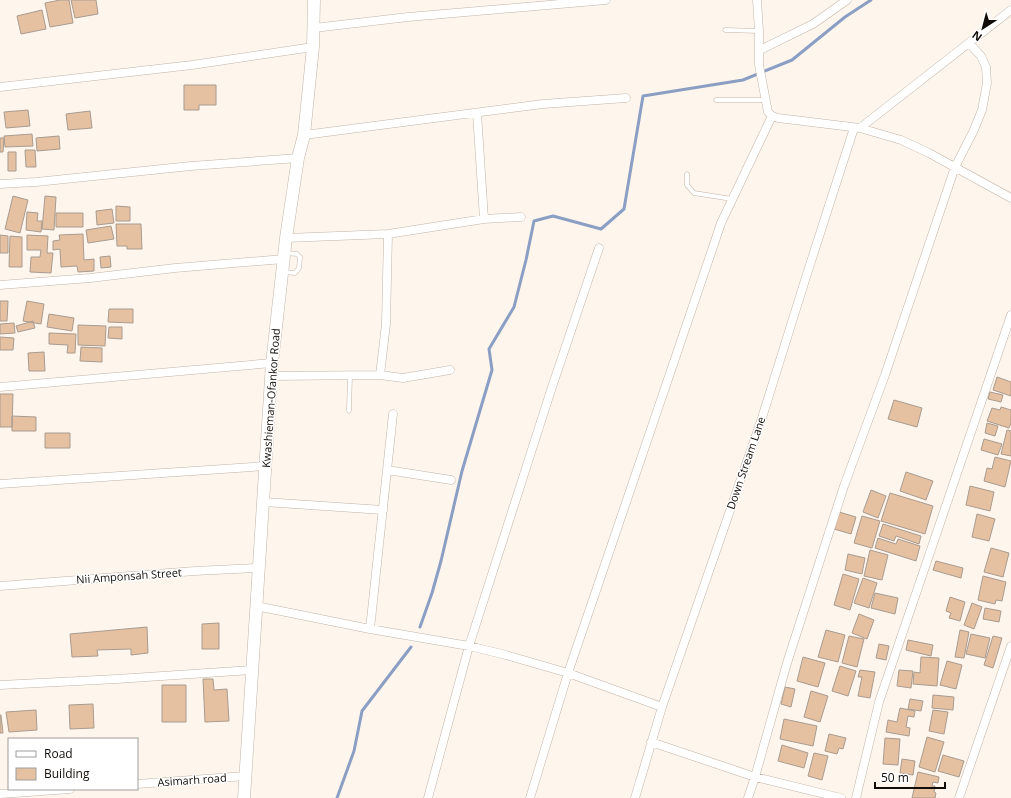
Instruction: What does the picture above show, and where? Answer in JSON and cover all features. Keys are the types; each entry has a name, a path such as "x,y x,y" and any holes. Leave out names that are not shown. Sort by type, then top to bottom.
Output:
{"main road":[{"name":"Kwashieman-Ofankor Road","path":"244,798 272,363 286,238 298,158 304,136 313,46 314,0"}],"street":[{"path":"314,28 408,17 606,0"},
{"path":"757,0 760,50 759,65 768,112 772,116 857,128 901,140 955,167 1011,198"},
{"path":"760,50 813,24 847,0"},
{"path":"857,128 969,44 1011,10"},
{"path":"748,798 787,663 844,486 885,375 955,167 973,132 982,110 987,83 986,67 981,56 969,44"},
{"path":"0,87 192,65 313,46"},
{"path":"304,136 543,104 626,98"},
{"path":"477,113 484,218"},
{"path":"530,798 568,674 712,246 732,199 772,116"},
{"name":"Down Stream Lane","path":"635,798 662,707 761,421 806,277 857,128"},
{"path":"0,184 191,166 298,158"},
{"path":"286,238 388,234 484,218 521,217"},
{"path":"380,375 386,324 388,234"},
{"path":"428,798 469,646 551,390 599,248"},
{"path":"0,285 90,278 284,256"},
{"path":"856,798 879,702 1011,315"},
{"path":"0,386 272,363"},
{"path":"271,376 380,375 403,378 450,370"},
{"path":"370,629 393,414"},
{"path":"0,484 266,466"},
{"path":"387,470 451,480"},
{"path":"264,502 383,510"},
{"name":"Nii Amponsah Street","path":"0,586 196,571 258,568"},
{"path":"256,606 370,629 469,646 506,655 568,674 662,707"},
{"path":"959,798 1011,646"},
{"path":"0,685 252,670"},
{"path":"651,742 755,777 841,798"},
{"name":"Asimarh road","path":"138,784 246,776"},
{"path":"0,794 56,790"}],"lane":[{"path":"725,30 759,30"},
{"path":"716,100 766,100"},
{"path":"687,174 687,185 694,193 732,199"},
{"path":"283,272 298,271 300,257 297,254 284,256"},
{"path":"349,411 350,375"}],"building":[{"path":"69,0 73,23 50,27 45,3"},
{"path":"71,0 96,0 98,14 75,18"},
{"path":"42,10 46,29 21,34 17,16"},
{"path":"184,85 216,85 216,105 199,105 199,110 184,110"},
{"path":"28,110 30,126 6,128 4,112"},
{"path":"90,111 92,128 68,130 66,114"},
{"path":"32,134 33,146 5,147 4,136"},
{"path":"59,136 60,149 37,151 36,138"},
{"path":"0,138 4,138 3,152 0,152"},
{"path":"25,150 35,150 36,167 26,167"},
{"path":"8,152 16,152 16,171 8,171"},
{"path":"13,196 28,200 20,233 5,229"},
{"path":"45,196 56,197 54,230 42,229"},
{"path":"116,206 130,207 130,221 116,221"},
{"path":"112,209 114,223 97,225 96,211"},
{"path":"27,212 38,213 37,221 42,221 41,232 26,230"},
{"path":"56,213 83,213 83,227 56,227"},
{"path":"116,224 141,224 142,249 127,249 127,246 117,246"},
{"path":"111,226 114,239 88,243 86,230"},
{"path":"83,234 84,260 94,259 94,271 78,272 77,266 61,267 60,249 53,250 53,241 60,240 59,235"},
{"path":"0,235 8,236 8,253 0,253"},
{"path":"27,235 48,236 47,253 53,253 51,273 30,272 31,257 40,257 41,250 27,250"},
{"path":"10,236 22,237 22,267 9,267"},
{"path":"110,256 111,267 101,268 100,257"},
{"path":"0,301 8,301 7,321 0,321"},
{"path":"27,301 44,304 41,324 23,321"},
{"path":"109,309 133,309 133,323 108,322"},
{"path":"49,314 74,318 72,331 47,327"},
{"path":"33,321 35,328 18,332 16,326"},
{"path":"14,323 15,333 0,334 0,324"},
{"path":"78,325 106,326 105,346 78,345"},
{"path":"109,327 122,327 122,339 108,338"},
{"path":"49,333 76,334 75,353 67,353 68,345 49,344"},
{"path":"0,337 14,338 13,350 0,350"},
{"path":"81,347 102,348 102,362 80,361"},
{"path":"44,352 45,371 29,371 28,353"},
{"path":"997,377 1011,382 1011,396 993,390"},
{"path":"990,392 1003,395 1001,402 988,399"},
{"path":"0,394 13,394 12,427 0,427"},
{"path":"894,400 922,408 917,427 888,419"},
{"path":"1001,407 1011,410 1011,423 1009,428 987,421 992,408 1000,410"},
{"path":"12,416 36,417 36,431 12,431"},
{"path":"987,423 998,426 995,436 985,433"},
{"path":"1007,430 1011,431 1011,456 1001,454"},
{"path":"45,433 70,433 70,448 45,448"},
{"path":"984,439 1002,444 998,455 981,450"},
{"path":"995,457 1011,461 1005,487 984,481 987,468 992,469"},
{"path":"906,472 933,481 926,500 900,491"},
{"path":"970,486 994,492 990,511 966,505"},
{"path":"871,490 886,496 878,518 863,512"},
{"path":"890,493 933,506 925,534 881,521"},
{"path":"839,512 856,517 851,534 834,529"},
{"path":"977,514 995,519 989,541 972,537"},
{"path":"862,516 880,521 872,548 854,543"},
{"path":"883,524 921,536 919,544 896,536 894,541 879,536"},
{"path":"878,538 896,544 898,539 920,546 916,561 875,548"},
{"path":"991,548 1009,553 1003,577 984,572"},
{"path":"870,550 888,555 882,580 864,576"},
{"path":"848,554 865,558 862,574 845,570"},
{"path":"936,561 963,568 961,578 933,570"},
{"path":"843,574 859,579 850,610 834,605"},
{"path":"983,576 1006,582 1002,601 996,600 995,604 978,600"},
{"path":"863,578 877,583 869,608 854,603"},
{"path":"875,593 898,598 895,614 871,608"},
{"path":"950,597 965,602 960,621 949,618 951,613 946,611"},
{"path":"972,603 982,607 974,629 964,625"},
{"path":"985,608 1001,611 999,622 983,619"},
{"path":"859,614 874,620 867,639 852,633"},
{"path":"219,623 219,649 202,649 202,624"},
{"path":"147,627 148,653 131,655 131,649 97,650 98,656 72,657 70,634"},
{"path":"826,630 845,635 838,662 818,657"},
{"path":"960,630 969,632 964,658 955,657"},
{"path":"971,634 990,638 985,658 966,654"},
{"path":"849,636 864,639 857,667 842,663"},
{"path":"993,636 1002,638 993,668 984,665"},
{"path":"908,640 933,645 931,656 906,650"},
{"path":"879,644 889,646 886,660 876,658"},
{"path":"803,657 825,663 818,687 797,681"},
{"path":"921,657 939,658 937,686 913,684 914,672 920,673"},
{"path":"947,661 962,665 956,689 940,685"},
{"path":"840,666 856,671 848,696 832,691"},
{"path":"860,670 875,672 870,698 858,696 862,677 858,677"},
{"path":"899,670 913,671 911,688 897,686"},
{"path":"203,679 213,679 214,690 227,689 229,721 205,722"},
{"path":"162,685 186,685 186,722 162,722"},
{"path":"785,687 795,689 791,707 781,704"},
{"path":"811,691 828,696 820,722 804,717"},
{"path":"933,695 954,697 953,710 932,708"},
{"path":"910,699 923,701 921,711 908,709"},
{"path":"93,704 94,728 70,729 69,705"},
{"path":"900,708 915,711 914,717 908,716 906,727 910,728 909,736 886,732 888,720 897,722"},
{"path":"36,710 37,730 9,732 6,712"},
{"path":"933,710 948,712 944,734 929,731"},
{"path":"1,715 3,733 0,733"},
{"path":"784,719 817,726 813,746 780,739"},
{"path":"829,734 846,738 843,749 839,748 837,754 825,751"},
{"path":"927,737 944,742 935,772 919,767"},
{"path":"885,738 900,739 898,765 883,764"},
{"path":"782,745 808,753 804,768 778,761"},
{"path":"814,753 828,756 822,780 808,776"},
{"path":"943,755 964,761 959,777 938,771"},
{"path":"902,759 915,761 913,775 900,773"},
{"path":"918,772 939,777 938,783 933,782 932,786 935,786 935,798 912,798"}],"waterway":[{"path":"420,627 441,561 462,471 492,370 489,349 514,307 534,221 553,216 601,229 624,209 643,96 743,80 792,60 845,17 871,0"},
{"path":"337,798 354,751 362,711 411,647"}]}
